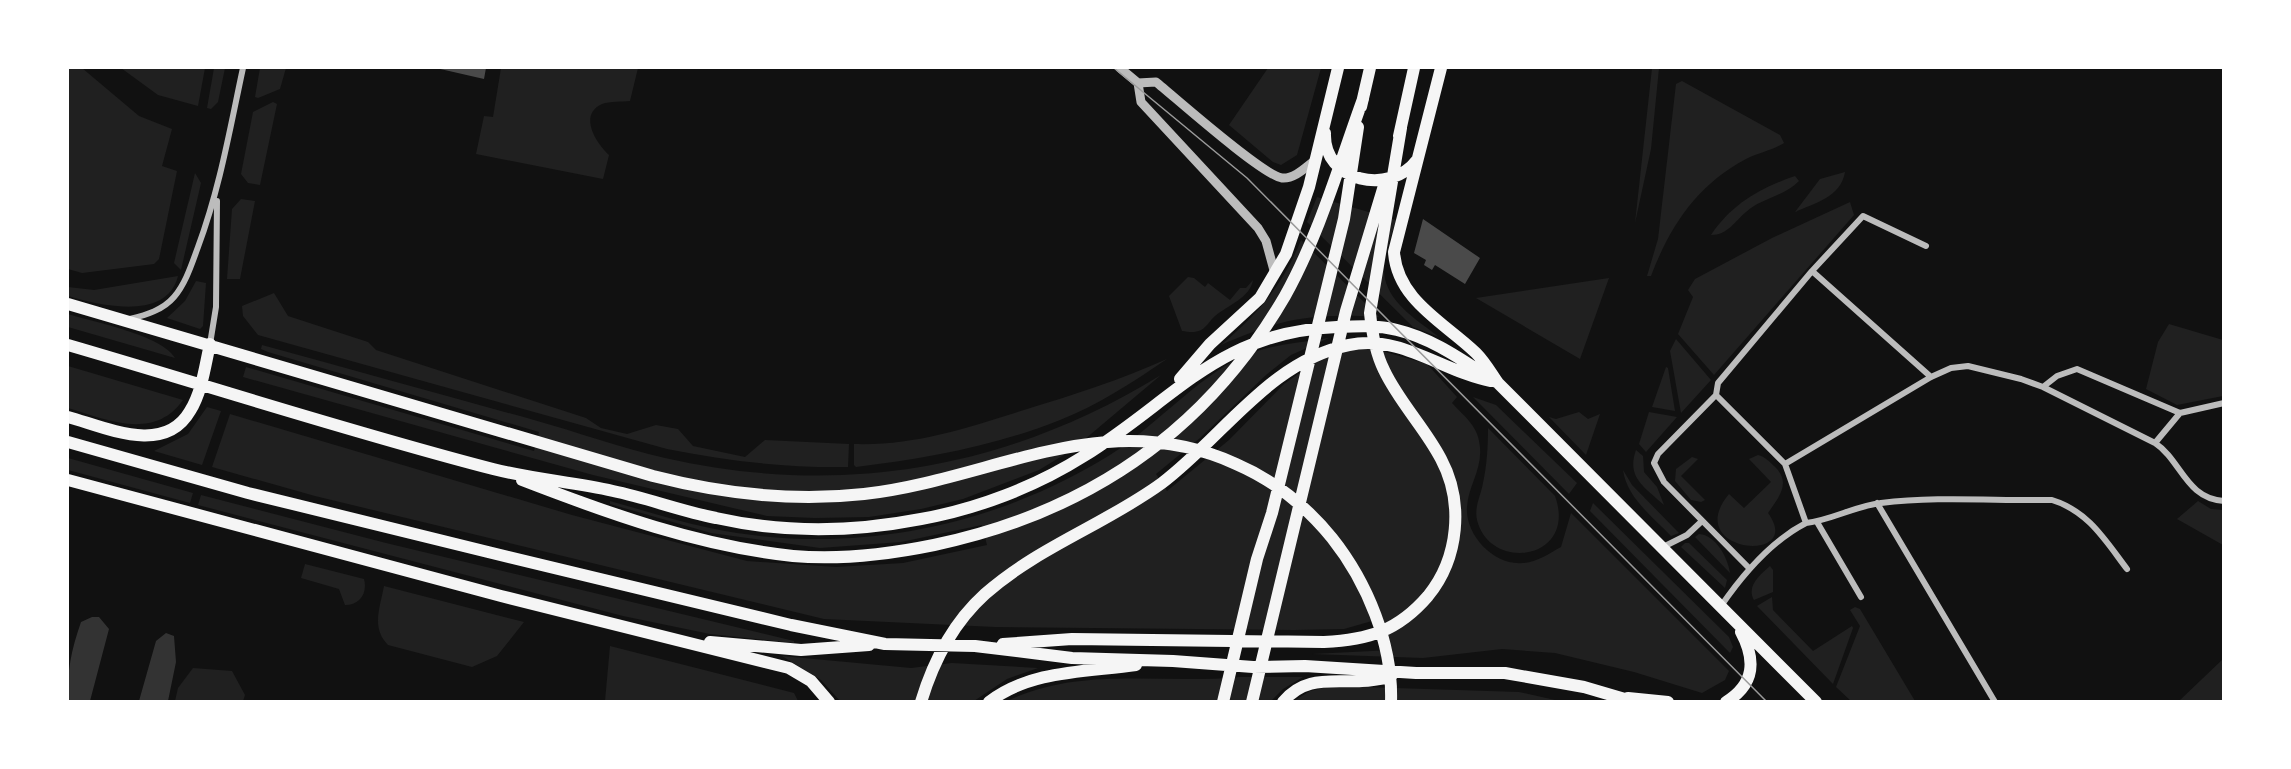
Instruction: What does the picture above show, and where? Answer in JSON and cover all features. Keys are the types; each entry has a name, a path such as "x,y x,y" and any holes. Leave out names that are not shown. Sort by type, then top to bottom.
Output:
{"highway":[{"path":"1167,394 1210,344 1260,298 1275,275 1300,220 1338,68"},
{"path":"1223,702 1257,559 1275,502 1344,219 1370,68"},
{"path":"975,646 1072,639 1345,641 1373,636 1403,619 1422,603 1441,576 1451,552 1455,511 1452,490 1442,460 1385,372 1372,334 1370,313 1401,128 1414,68"},
{"path":"1441,68 1394,252 1395,267 1404,284 1423,308 1477,354 1498,383 1816,702"},
{"path":"68,345 496,470 606,513 711,542 795,556 891,554 984,534 1050,510 1113,476 1165,438 1211,396 1251,347 1285,294 1322,214 1363,99"},
{"path":"1330,102 1326,149 1329,157 1343,171 1360,179 1381,180 1404,173 1418,157"},
{"path":"1252,702 1346,311 1401,128"},
{"path":"68,304 693,486 764,496 803,498 894,490 1094,442 1159,442 1204,451 1245,468 1281,490 1314,517 1340,547 1369,598 1379,625 1389,673 1390,702"},
{"path":"496,470 614,491 709,517 762,526 806,529 859,527 931,517 979,504 1024,488 1086,455 1205,367 1241,348 1267,338 1312,328 1375,326 1400,331 1440,346 1498,383"},
{"path":"921,702 934,665 948,640 984,595 1028,562 1162,483 1199,452 1280,375 1306,358 1352,344 1381,343 1403,348 1440,362 1467,377 1498,383"},
{"path":"68,417 126,434 158,435 172,429 190,411 201,383 210,344"},
{"path":"68,442 248,493 790,625 885,644"},
{"path":"68,480 501,596 789,668 812,681 829,702"},
{"path":"1726,702 1739,691 1751,674 1749,646 1735,621"},
{"path":"673,639 801,650 885,644 975,646 1072,657 1253,667 1305,666 1416,674 1505,674 1584,687 1630,700 1668,702"},
{"path":"989,702 1020,683 1047,676 1173,661"},
{"path":"1282,702 1290,692 1319,681 1363,681 1416,674"}],"street":[{"path":"126,321 154,312 175,297 188,274 216,194 243,68"},
{"path":"1120,68 1138,83 1141,102 1258,228 1266,241 1275,275"},
{"path":"1138,83 1156,82 1257,164 1276,176 1285,178 1293,176 1314,161"},
{"path":"210,344 216,307 216,194"},
{"path":"1749,568 1664,482 1653,463 1658,454 1716,395 1718,383 1812,271 1863,216 1926,246"},
{"path":"1812,271 1931,377"},
{"path":"1785,464 1931,377 1951,368 1968,366 2043,387 2155,443 2166,450 2196,491 2213,500 2223,501"},
{"path":"2043,387 2058,376 2077,369 2180,413 2223,403"},
{"path":"1716,395 1785,464 1806,523"},
{"path":"2155,443 2180,413"},
{"path":"1721,606 1749,568 1789,532 1806,523 1817,522 1877,503 2052,500 2081,513 2127,569"},
{"path":"1877,503 1990,700"},
{"path":"1663,547 1687,535 1702,520"},
{"path":"1817,522 1861,597"}],"shaded area":[{"path":"68,68 82,68 139,116 172,129 162,166 177,171 159,259 154,264 82,273 68,269"},
{"path":"121,68 205,68 198,106 158,95"},
{"path":"214,68 225,68 218,102 211,109 207,108"},
{"path":"260,68 286,68 280,89 258,98 255,97"},
{"path":"501,68 638,68 630,101 602,104 591,115 590,122 595,136 609,155 603,179 476,154 484,116 493,117"},
{"path":"1268,68 1321,68 1297,155 1281,165 1273,162 1229,125"},
{"path":"1652,68 1659,68 1651,149 1635,223"},
{"path":"1682,81 1780,135 1784,143 1729,169 1699,194 1676,224 1651,276 1647,276 1658,239 1676,84"},
{"path":"273,102 277,104 260,185 248,183 241,174 253,112"},
{"path":"1845,172 1843,181 1833,193 1795,212 1820,179"},
{"path":"195,173 201,183 181,270 174,263"},
{"path":"1795,176 1799,181 1793,186 1752,207 1722,233 1711,235 1728,214 1748,198"},
{"path":"1317,197 1396,220 1384,265 1388,288 1407,312 1439,337 1413,327 1307,222"},
{"path":"241,199 255,201 240,279 227,279 232,209"},
{"path":"1850,202 1854,215 1714,375 1678,334 1693,297 1688,290 1695,279 1772,238"},
{"path":"1301,240 1379,317 1334,316 1298,319 1262,329 1221,345 1247,322 1278,285"},
{"path":"178,276 171,290 160,300 146,305 113,306 68,296 68,287 94,290"},
{"path":"1188,277 1194,278 1205,287 1208,283 1230,300 1240,288 1246,288 1253,280 1248,292 1215,316 1203,329 1190,332 1182,331 1169,296"},
{"path":"1609,278 1580,359 1476,298"},
{"path":"196,281 206,283 203,326 200,329 167,318 185,301"},
{"path":"274,293 288,316 368,342 376,350 586,418 601,428 627,434 656,425 678,429 693,446 745,457 765,440 849,444 848,467 757,463 667,449 258,335 243,316 242,306"},
{"path":"68,314 142,336 168,350 175,358 68,327"},
{"path":"2169,324 2223,340 2223,396 2177,405 2146,389 2158,342"},
{"path":"1329,338 1291,355 1266,375 1200,438 1156,474 1167,491 1229,440 1284,384 1311,365 1356,347 1375,349 1427,364 1457,397 1452,403 1471,423 1477,434 1480,456 1467,507 1471,528 1483,547 1512,563 1538,559 1561,547 1571,513 1729,671 1725,680 1702,693 1634,672 1555,653 1502,649 1423,658 1312,654 1392,650 1379,619 1344,629 1294,630 995,627 824,619 315,496 212,467 230,414 572,515 747,561 836,567 903,563 987,545 982,525 901,542 820,548 711,533 610,504 610,501 710,528 762,536 814,539 866,537 918,530 968,518 1017,501 1065,480 1127,443 1218,370 1236,359 1272,347"},
{"path":"1676,339 1711,380 1681,413 1670,351"},
{"path":"262,345 665,458 731,470 795,475 859,474 922,467 983,453 1044,433 1103,407 1161,375 1072,450 1039,470 963,499 921,509 869,517 815,518 767,516 593,475 243,377 246,367 534,451 539,432 268,352 261,349"},
{"path":"1167,359 1102,400 1035,429 985,444 934,455 856,467 854,465 854,444 919,439 961,429 1096,387"},
{"path":"68,366 183,400 171,413 144,424 129,424 98,418 68,408"},
{"path":"1666,367 1668,368 1675,411 1652,407"},
{"path":"1473,397 1496,405 1577,483 1569,494"},
{"path":"207,407 221,411 202,465 154,451 188,434"},
{"path":"1579,412 1588,419 1600,414 1586,455 1549,417 1556,419"},
{"path":"1649,412 1677,417 1646,452 1639,444"},
{"path":"1488,428 1555,496 1559,518 1554,534 1544,546 1530,552 1513,553 1498,548 1485,537 1477,520 1477,506 1486,462"},
{"path":"1636,450 1643,456 1644,472 1657,487 1664,505 1644,487 1635,475 1633,468"},
{"path":"1758,455 1767,459 1779,472 1783,484 1782,490 1768,513 1775,530 1771,540 1759,545 1744,545 1730,540 1720,529 1718,514 1729,494 1744,508 1771,482 1749,459"},
{"path":"1692,457 1698,459 1681,476 1705,500 1701,502 1691,500 1675,481 1676,469"},
{"path":"68,458 193,493 190,503 68,470"},
{"path":"1623,470 1632,485 1679,533 1671,536 1641,506 1625,480"},
{"path":"201,495 386,543 794,641 794,643 710,634 623,616 198,505"},
{"path":"2198,501 2211,509 2223,510 2223,545 2177,519"},
{"path":"1593,503 1729,637 1733,647 1730,653 1590,511"},
{"path":"1699,534 1711,538 1720,548 1730,573 1695,537"},
{"path":"1689,543 1727,580 1725,588 1681,547"},
{"path":"305,564 364,579 365,589 361,598 345,605 339,589 301,578"},
{"path":"1770,566 1773,570 1773,592 1754,600 1753,585"},
{"path":"384,586 524,622 497,656 472,667 388,645 378,625"},
{"path":"1772,597 1773,610 1813,651 1852,626 1833,684 1757,606"},
{"path":"1855,607 1860,609 1915,701 1851,701 1836,687 1860,626 1850,610"},
{"path":"92,617 99,617 109,629 90,701 68,701 70,661 75,642 81,622"},
{"path":"166,633 174,636 176,662 168,701 139,701 156,641"},
{"path":"610,646 794,693 798,701 605,701"},
{"path":"782,656 911,668 952,663 1038,668 1007,679 974,701 841,702 821,680"},
{"path":"2223,659 2223,701 2179,701"},
{"path":"193,668 232,671 245,695 243,701 175,701 178,688"},
{"path":"1303,677 1283,689 1271,701 1005,702 1034,691 1091,680"},
{"path":"1332,686 1519,692 1555,700 1292,702 1310,691"}],"building":[{"path":"436,68 486,68 484,79"},
{"path":"1423,219 1480,258 1465,284 1435,265 1432,270 1424,265 1426,260 1414,253"}],"tram line":[{"path":"1114,68 1247,178 1767,702"}]}
